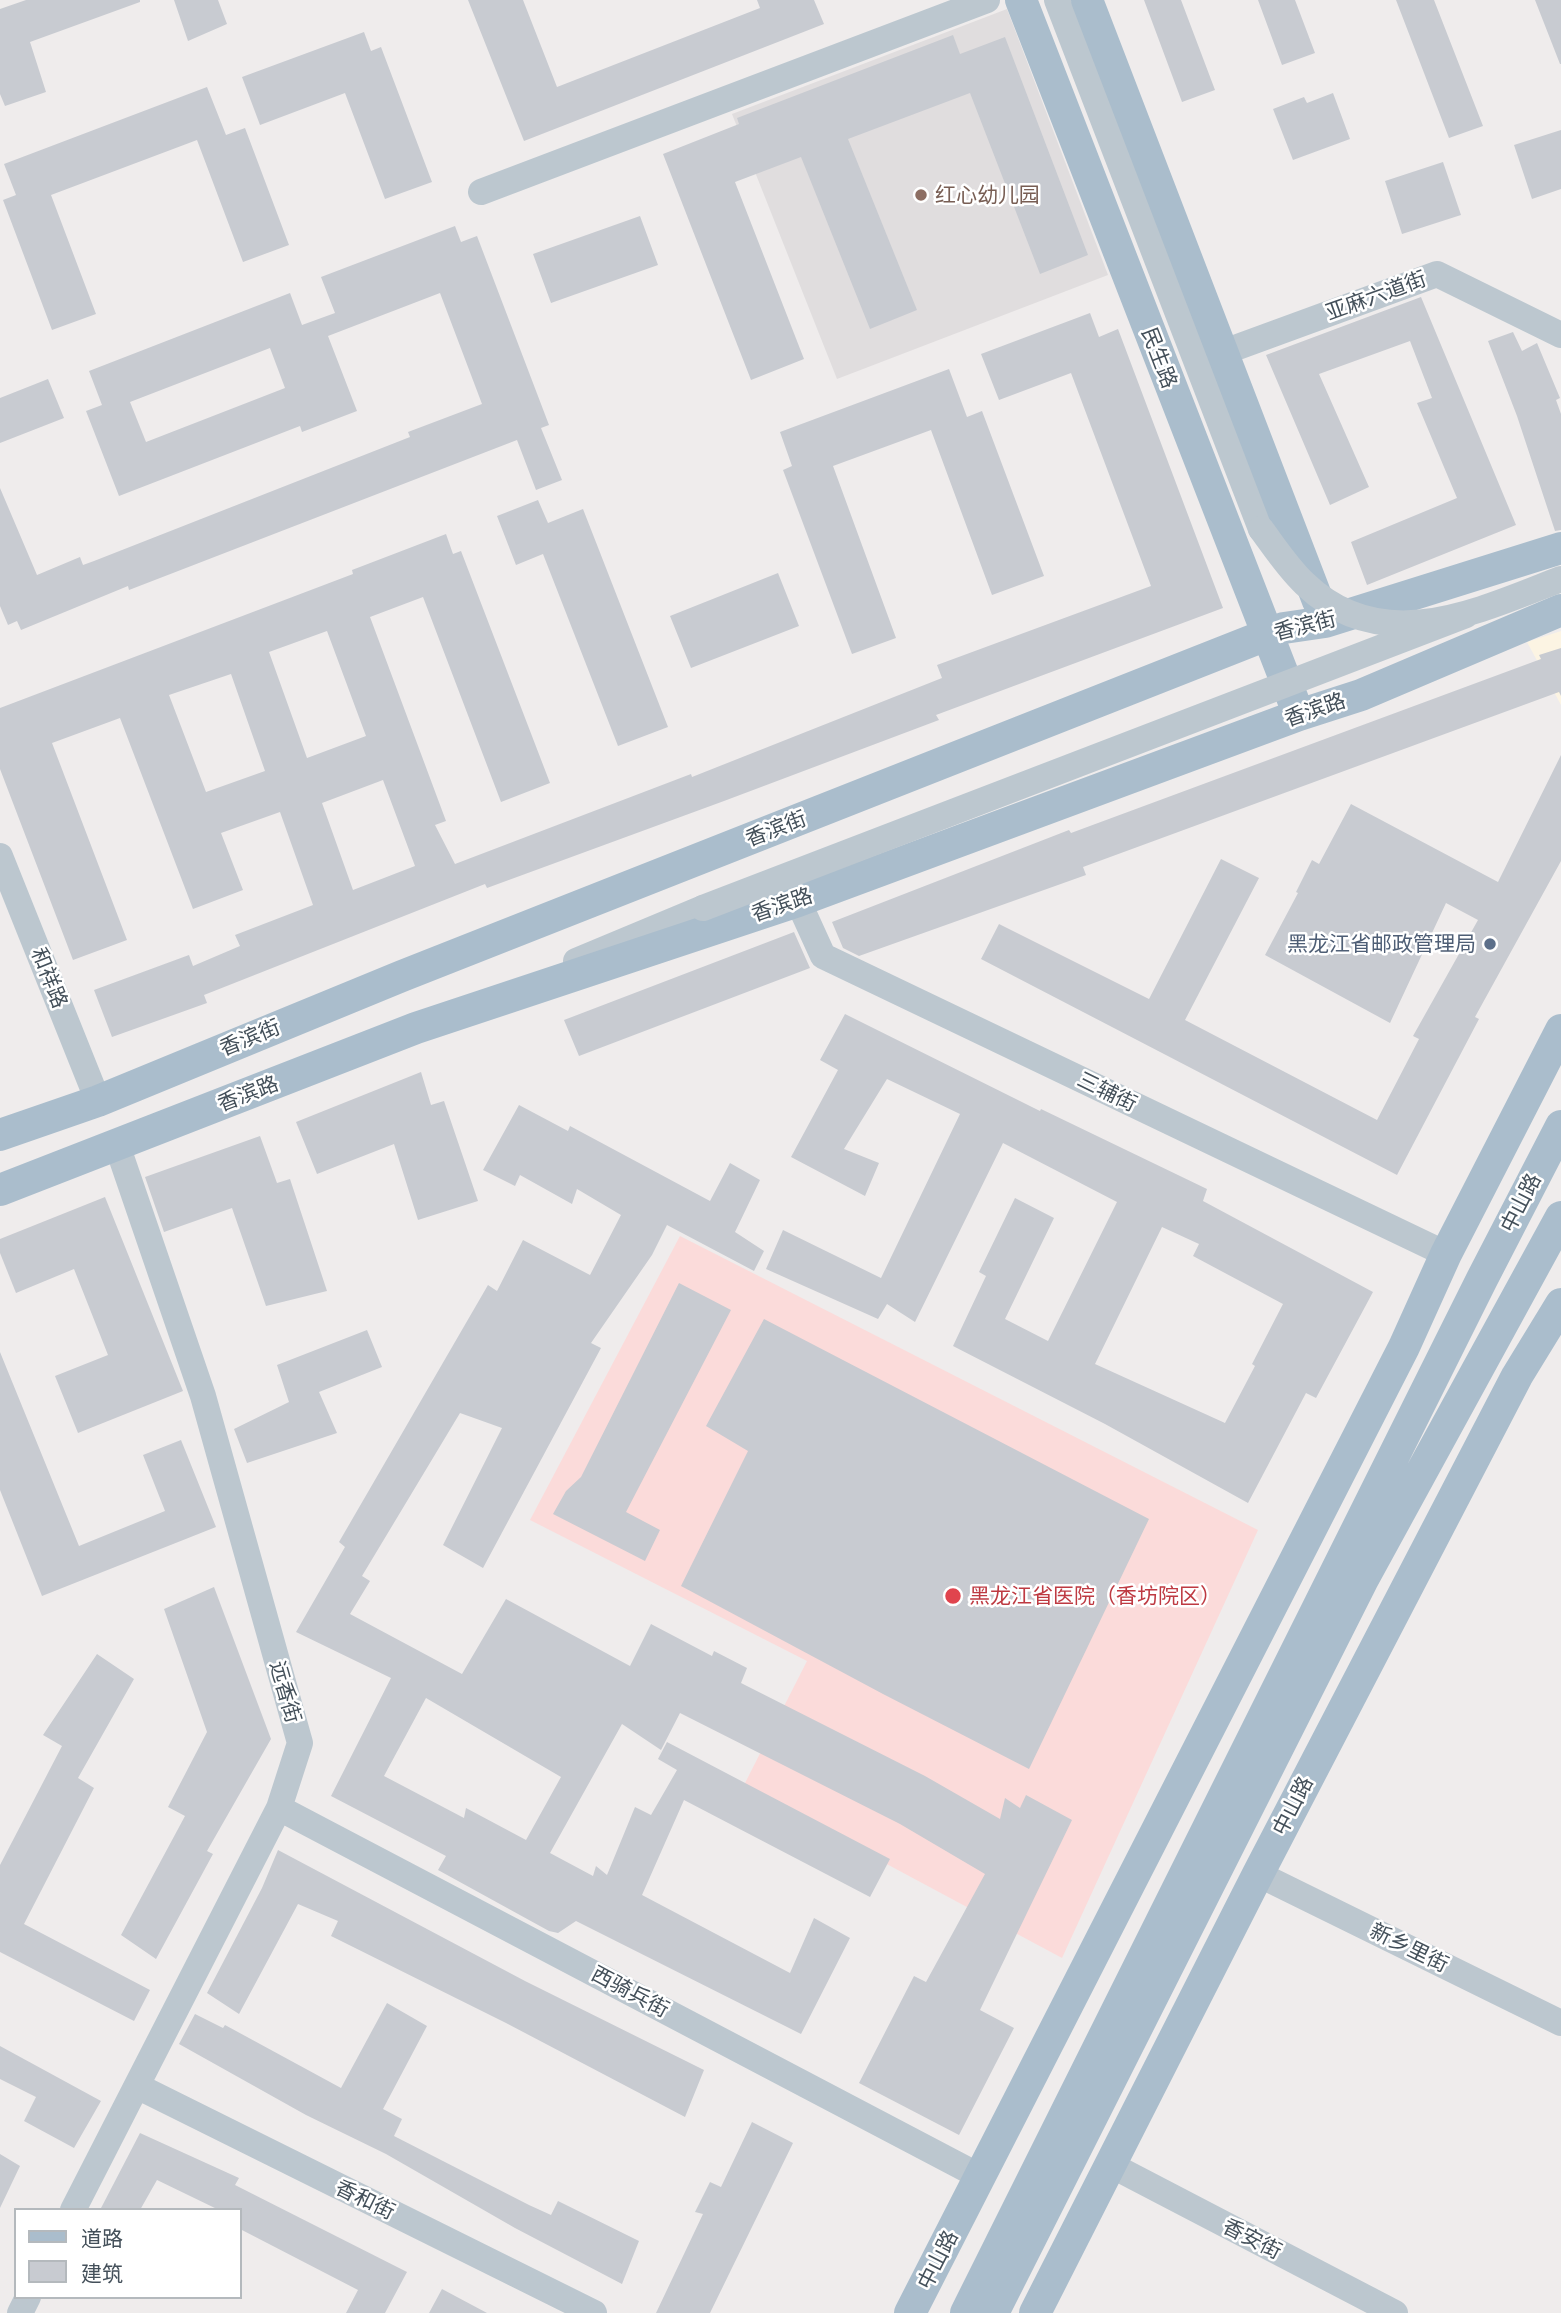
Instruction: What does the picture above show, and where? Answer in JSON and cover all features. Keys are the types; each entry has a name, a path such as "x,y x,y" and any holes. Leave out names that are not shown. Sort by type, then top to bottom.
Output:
{"main road":[{"name":"民生路","path":"1021,0 1266,636 1299,715"},
{"path":"1087,0 1224,352 1325,622"},
{"name":"香滨街","path":"0,1135 98,1101 401,976 1284,628 1325,622 1561,548"},
{"name":"香滨路","path":"0,1190 416,1028 798,901 1299,715 1361,695 1561,610"},
{"path":"1404,1346 1446,1254 1561,1030"},
{"name":"中山路","path":"966,2313 1561,1126"},
{"name":"中山路","path":"993,2313 1363,1578 1561,1217"},
{"path":"1404,1346 1506,1232"},
{"path":"1517,1376 1534,1270"},
{"name":"中山路","path":"1035,2313 1258,1874 1517,1376 1560,1309"},
{"name":"中山路","path":"910,2313 1404,1346"}],"street":[{"path":"481,192 988,0"},
{"path":"1057,0 1261,529 1306,585 1336,606 1365,618 1395,624 1430,623 1466,615"},
{"name":"亚麻六道街","path":"1224,352 1437,274 1561,335"},
{"path":"416,1028 703,908 1561,579"},
{"name":"和祥路","path":"0,856 98,1101"},
{"name":"三辅街","path":"798,901 823,956 1446,1254"},
{"name":"远香街","path":"74,2208 279,1808 300,1743 203,1396 117,1145"},
{"name":"西骑兵街","path":"279,1808 981,2177"},
{"name":"新乡里街","path":"1258,1874 1561,2023"},
{"name":"香和街","path":"137,2086 594,2313"},
{"name":"香安街","path":"1109,2165 1395,2313"}],"shaded area":[{"name":"红心幼儿园","path":"1007,9 1108,275 837,379 732,114"},
{"path":"1561,631 1561,705 1527,642"},
{"name":"黑龙江省医院（香坊院区）","path":"680,1236 1258,1530 1062,1958 743,1787 807,1661 530,1520"}],"building":[{"path":"26,0 140,2 30,42 46,92 5,106 0,94 0,9"},
{"path":"174,0 218,0 227,24 188,41"},
{"path":"468,0 523,0 557,87 760,8 757,0 814,0 824,24 524,141"},
{"path":"1144,0 1181,0 1215,90 1182,102"},
{"path":"1258,0 1295,0 1315,53 1282,65"},
{"path":"1396,0 1434,0 1483,126 1449,138"},
{"path":"1535,0 1561,0 1561,64 1560,64"},
{"path":"364,32 371,51 381,47 432,182 385,199 345,93 260,125 242,77"},
{"path":"953,35 960,54 1005,37 1088,255 1040,274 970,93 848,139 917,310 870,329 801,157 735,182 804,359 751,380 663,154 739,124 737,118"},
{"path":"207,87 226,135 245,128 289,245 243,262 197,140 51,195 96,314 52,330 3,200 16,195 4,164"},
{"path":"1333,93 1350,139 1293,160 1273,109 1304,97 1307,103"},
{"path":"1561,130 1561,189 1532,199 1514,145"},
{"path":"1443,162 1461,215 1402,234 1385,181"},
{"path":"640,216 658,265 551,303 533,254"},
{"path":"455,226 461,242 477,236 549,425 541,428 562,480 536,490 517,440 129,590 128,586 21,630 17,621 8,625 0,606 0,488 37,575 80,557 83,565 94,561 410,437 408,432 482,404 440,293 328,336 357,411 302,432 300,426 119,496 86,411 102,405 89,371 290,293 302,325 335,313 321,277","holes":["270,348 285,388 146,442 130,402"]},
{"path":"1421,297 1516,525 1367,585 1351,542 1457,498 1417,403 1432,398 1410,341 1319,374 1369,487 1330,505 1266,355"},
{"path":"1090,313 1099,337 1118,329 1223,608 936,715 939,720 724,801 487,888 485,884 204,995 207,1003 112,1037 94,990 189,955 193,966 240,946 235,935 313,905 280,812 221,833 243,890 193,909 120,718 52,743 127,940 73,960 0,769 0,708 353,574 352,570 446,534 453,554 461,551 550,783 501,802 423,597 370,617 446,821 435,825 455,864 691,774 692,777 942,678 937,665 1151,586 1071,373 999,400 981,354","holes":["327,631 366,736 307,758 269,652","231,674 265,771 206,792 169,695","383,780 415,866 353,890 322,803"]},
{"path":"1513,332 1522,351 1537,343 1560,398 1556,400 1561,414 1561,530 1555,531 1517,416 1488,341"},
{"path":"949,369 967,417 982,411 1044,576 992,595 931,430 833,466 896,638 852,654 783,470 792,466 780,432"},
{"path":"48,379 64,418 0,443 0,398"},
{"path":"538,500 548,523 583,509 668,727 618,746 543,554 516,565 497,516"},
{"path":"778,573 799,626 691,668 670,616"},
{"path":"1561,648 1561,696 1559,692 1083,867 1086,875 859,956 843,948 832,922 1069,830 1071,833 1541,659 1539,655"},
{"path":"1561,755 1561,861 1475,1017 1479,1019 1397,1175 981,959 999,924 1149,999 1221,859 1259,878 1185,1020 1377,1120 1419,1039 1413,1036 1478,920 1446,903 1390,1023 1265,955 1312,860 1319,864 1351,804 1498,882"},
{"path":"794,932 810,968 579,1056 564,1020"},
{"path":"845,1014 1040,1111 1041,1109 1207,1189 1203,1201 1373,1292 1316,1398 1306,1393 1248,1503 1105,1424 953,1346 986,1276 979,1272 1015,1198 1054,1218 1005,1319 1048,1341 1117,1202 1003,1143 915,1322 887,1304 878,1319 766,1269 783,1230 881,1278 960,1114 887,1079 844,1149 879,1163 865,1196 791,1157 838,1070 820,1060","holes":["1162,1227 1199,1244 1193,1256 1283,1304 1225,1423 1095,1364"]},
{"path":"421,1072 431,1105 444,1101 478,1201 418,1220 394,1144 317,1174 296,1122"},
{"path":"519,1105 568,1131 570,1126 710,1201 730,1163 760,1180 735,1232 764,1251 754,1271 667,1225 652,1255 591,1343 601,1348 483,1568 443,1545 502,1428 460,1413 362,1576 370,1581 350,1614 462,1674 506,1599 630,1666 651,1624 712,1656 714,1651 747,1668 741,1683 925,1776 1000,1819 1005,1798 1020,1808 1026,1795 1072,1820 980,2010 1014,2028 959,2135 859,2083 914,1976 926,1982 985,1874 900,1824 680,1713 661,1750 622,1724 550,1853 593,1876 596,1866 607,1875 635,1807 651,1815 677,1770 658,1759 667,1742 890,1859 870,1897 684,1800 642,1895 790,1973 814,1918 850,1938 801,2034 576,1921 558,1933 549,1931 438,1870 446,1856 331,1796 391,1678 296,1632 345,1547 339,1542 488,1285 497,1291 523,1240 590,1275 621,1215 577,1189 572,1204 520,1175 515,1186 483,1170","holes":["426,1698 561,1777 526,1840 466,1808 464,1818 384,1776"]},
{"path":"260,1136 277,1183 290,1179 327,1291 266,1306 232,1208 164,1232 145,1177"},
{"path":"105,1197 183,1391 78,1433 55,1376 108,1355 74,1269 16,1293 0,1253 0,1239"},
{"path":"679,1283 731,1310 626,1512 660,1530 645,1561 553,1514 566,1491 581,1477"},
{"path":"764,1319 1149,1519 1029,1769 681,1586 748,1451 706,1426"},
{"path":"367,1330 382,1367 319,1392 337,1433 247,1463 234,1429 289,1402 277,1365"},
{"path":"0,1352 79,1546 165,1511 143,1455 181,1440 216,1527 42,1596 0,1490"},
{"path":"214,1587 271,1739 207,1851 213,1854 156,1959 121,1935 185,1816 168,1807 207,1732 164,1609"},
{"path":"97,1654 134,1679 78,1778 94,1788 24,1924 150,1990 134,2021 0,1952 0,1865 62,1746 43,1735"},
{"path":"278,1850 525,1981 704,2070 685,2117 506,2023 331,1936 338,1921 298,1904 239,2014 207,1993 262,1888"},
{"path":"387,2003 427,2026 383,2109 402,2119 394,2136 551,2215 558,2201 639,2241 622,2284 179,2044 195,2014 223,2028 225,2025 341,2088"},
{"path":"0,2046 101,2101 74,2148 24,2121 36,2097 0,2079"},
{"path":"752,2122 793,2143 710,2313 656,2313 703,2214 695,2212 710,2182 721,2187"},
{"path":"140,2133 239,2178 235,2185 407,2272 385,2313 346,2313 358,2290 242,2230 242,2208 215,2208 157,2180 141,2208 101,2208"},
{"path":"0,2154 20,2166 0,2208"},
{"path":"442,2289 487,2313 429,2313"}],"place":[{"name":"红心幼儿园","path":"921,195"},
{"name":"黑龙江省邮政管理局","path":"1490,944"},
{"name":"黑龙江省医院（香坊院区）","path":"953,1596"}]}
